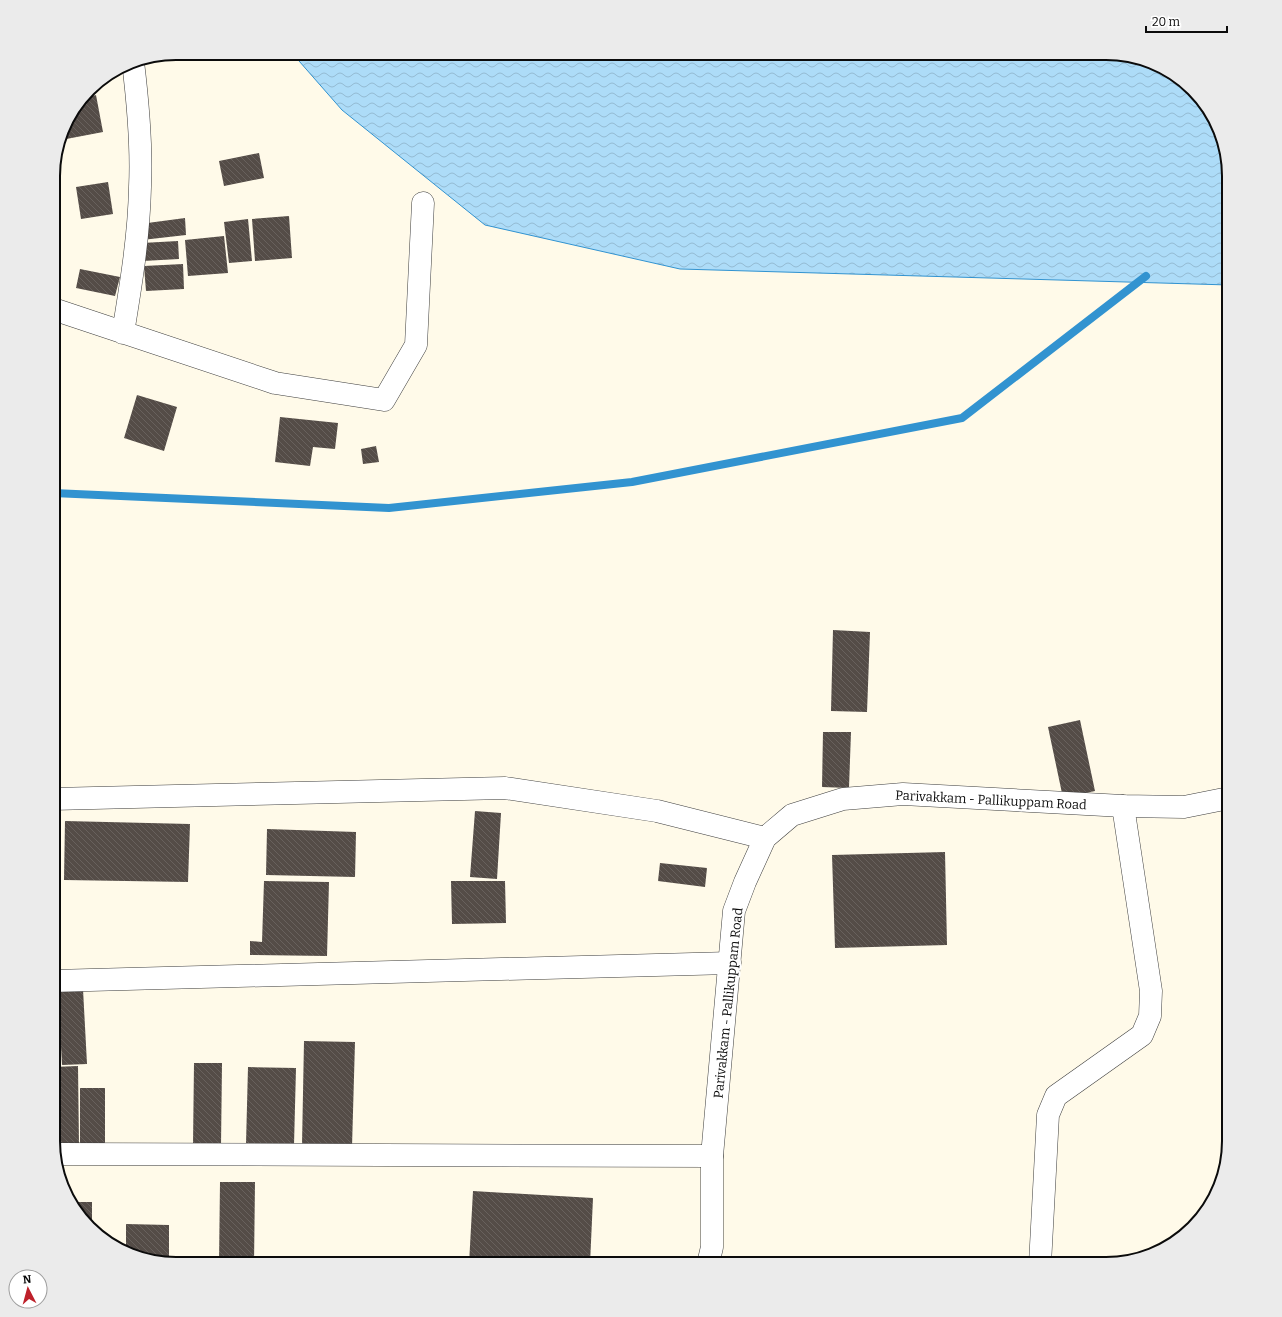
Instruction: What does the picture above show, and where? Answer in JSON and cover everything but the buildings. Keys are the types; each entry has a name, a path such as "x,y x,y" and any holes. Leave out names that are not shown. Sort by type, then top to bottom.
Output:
{"street":[{"path":"123,333 136,250 140,186 138,101 134,68"},
{"path":"60,311 275,383 384,400 416,345 423,203"},
{"path":"60,799 505,788 656,810 765,838"},
{"name":"Parivakkam - Pallikuppam Road","path":"710,1257 712,1247 712,1156 734,911 745,882 765,838 792,815 843,799 903,794 1123,806 1184,807 1222,799"},
{"path":"1040,1257 1045,1137 1048,1115 1056,1096 1142,1035 1150,1016 1151,992 1123,806"},
{"path":"60,980 730,962"},
{"path":"61,1154 712,1156"}],"water":[{"path":"298,60 1113,60 1128,62 1157,72 1177,84 1193,100 1202,112 1213,132 1220,154 1222,169 1222,285 680,269 485,225 342,110"}],"waterway":[{"path":"60,493 389,508 632,482 962,418 1146,276"}]}
